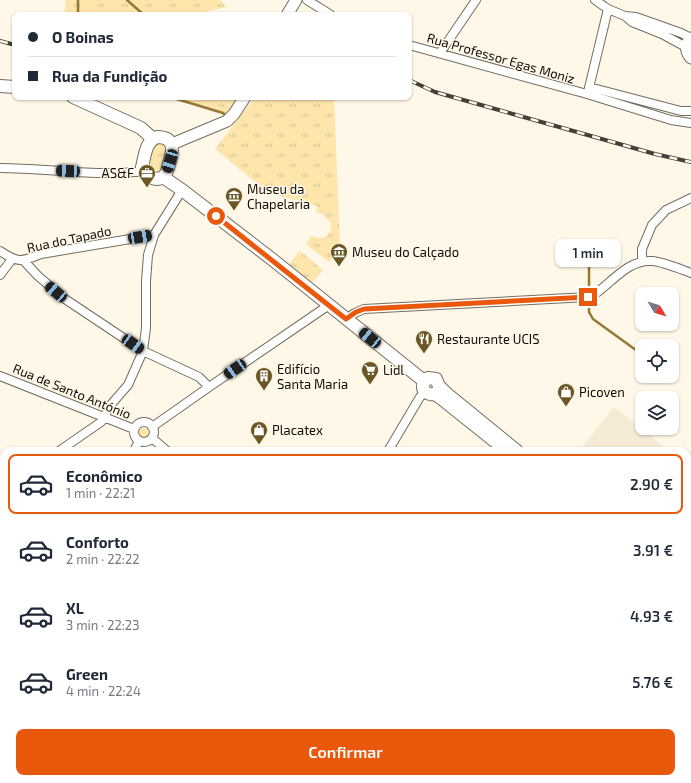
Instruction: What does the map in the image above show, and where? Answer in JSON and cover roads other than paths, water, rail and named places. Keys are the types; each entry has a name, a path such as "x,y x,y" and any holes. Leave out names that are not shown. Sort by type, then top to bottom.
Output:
{"main road":[{"path":"0,86 12,87"},
{"path":"80,100 141,128 153,139"},
{"path":"163,177 166,173 173,152 172,144 162,137 153,139 148,145 142,167 147,176 153,178 163,177 182,190 329,305 502,447"},
{"path":"431,388 447,394 512,447"}],"street":[{"path":"289,12 296,0"},
{"path":"307,0 326,12"},
{"path":"440,53 475,0"},
{"path":"595,0 608,9 625,16 636,17 681,33 689,41 688,54 691,58"},
{"path":"588,90 608,9"},
{"name":"Rua Professor Egas Moniz","path":"412,46 588,90 681,111 691,111"},
{"name":"Rua Professor Egas Moniz","path":"588,90 671,120 691,124"},
{"path":"172,144 227,121 234,114 243,100"},
{"path":"0,168 133,173 144,171"},
{"path":"65,447 101,422 105,417 108,408 128,385 143,351 146,328 146,275 148,255 154,235 182,190"},
{"path":"642,261 642,249 652,225 666,210 691,198"},
{"name":"Rua do Tapado","path":"12,259 24,261 41,254 154,235"},
{"path":"0,251 12,259 0,275"},
{"path":"24,261 38,276 66,299 143,351 199,377 209,387"},
{"path":"346,319 356,312 364,309 588,297 599,292 630,266 642,261 654,261 691,273"},
{"path":"152,428 329,305"},
{"name":"Rua de Santo António","path":"0,376 134,429"},
{"path":"390,447 420,397 431,388"},
{"path":"143,422 148,424 152,428 152,438 145,442 139,441 134,435 134,429 143,422"},
{"path":"152,438 162,447"},
{"path":"136,447 139,441"}],"waterway":[{"path":"78,0 78,12"},
{"path":"127,0 141,12"},
{"path":"180,100 223,113 225,115"},
{"path":"589,252 589,285"},
{"path":"589,304 589,312 593,319 635,349"}],"railway":[{"path":"0,41 12,44"},
{"path":"412,81 435,92 655,154 691,162"}],"place":[{"name":"AS&F","path":"147,188"},
{"name":"Museu da Chapelaria","path":"234,211"},
{"name":"Museu do Calçado","path":"339,267"},
{"name":"Restaurante UCIS","path":"424,354"},
{"name":"Lidl","path":"370,385"},
{"name":"Edifício Santa Maria","path":"264,391"},
{"name":"Picoven","path":"566,407"},
{"name":"Placatex","path":"259,445"}]}
